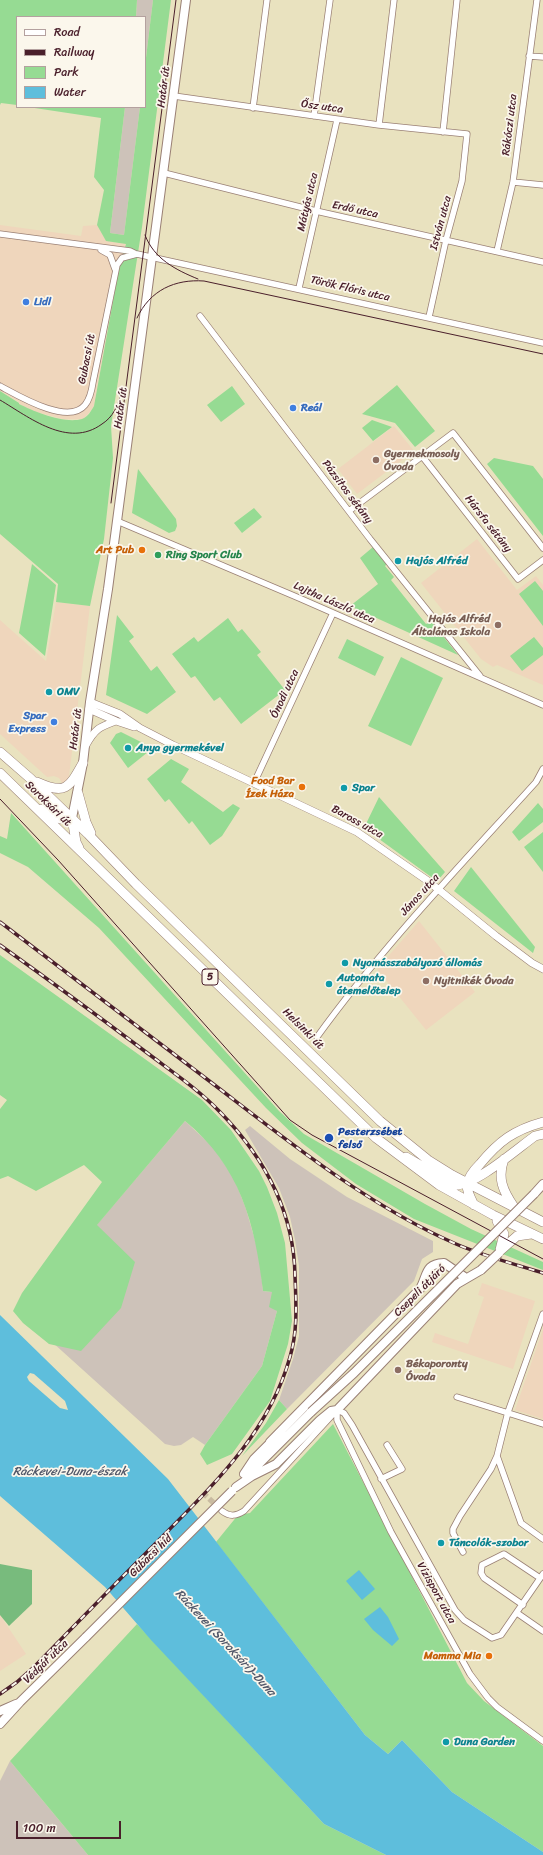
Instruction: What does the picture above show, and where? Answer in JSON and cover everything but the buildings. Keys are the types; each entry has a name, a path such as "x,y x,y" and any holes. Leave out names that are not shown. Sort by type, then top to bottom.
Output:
{"main road":[{"name":"Határ út","path":"72,818 83,763 90,705 106,604 186,0"},
{"name":"Soroksári út","path":"0,752 72,818"},
{"path":"31,779 53,789 64,788 74,780 83,763"},
{"name":"Soroksári út","path":"0,773 80,851"},
{"path":"78,793 86,822 98,844"},
{"path":"26,800 58,819 66,820 72,818 76,842 80,851"},
{"name":"Helsinki út","path":"72,818 380,1121 428,1160 452,1175 543,1222"},
{"name":"5","path":"80,851 366,1130 439,1185 493,1215 543,1239"},
{"path":"474,1205 469,1195 467,1183 475,1169 494,1147 509,1135 520,1129 543,1122"},
{"path":"384,1145 420,1164 454,1185 459,1186 478,1178 535,1136 543,1134"},
{"path":"504,1159 500,1169 502,1188 516,1209"},
{"path":"452,1175 465,1174 475,1169"},
{"name":"Csepeli átjáró","path":"234,1489 311,1412 354,1373 543,1184"},
{"path":"493,1215 504,1234 500,1251"},
{"path":"234,1489 252,1476 276,1464 320,1420 331,1411 337,1410 457,1284 481,1270 516,1236 523,1234 534,1235"},
{"path":"270,1442 420,1289 430,1267 436,1263 444,1262 466,1278"},
{"name":"Csepeli átjáró","path":"234,1489 254,1460 270,1442 311,1412"},
{"name":"Gubacsi híd","path":"86,1637 234,1489"},
{"name":"Védgát utca","path":"0,1724 20,1702 86,1637"},
{"name":"Védgát utca","path":"0,1711 20,1702"}],"street":[{"path":"253,108 267,0"},
{"path":"314,116 330,0"},
{"path":"379,125 394,0"},
{"path":"443,132 457,0"},
{"name":"Rákóczi utca","path":"497,252 513,182 537,0"},
{"path":"529,56 543,57"},
{"name":"Ősz utca","path":"174,96 337,120 467,134"},
{"name":"Mátyás utca","path":"299,288 337,120"},
{"name":"István utca","path":"429,317 446,240 462,181 467,134"},
{"name":"Erdő utca","path":"164,173 316,211 543,262"},
{"path":"513,182 543,186"},
{"path":"0,234 130,251 153,258"},
{"path":"94,247 110,255 114,262 115,273"},
{"name":"Gubacsi út","path":"0,386 27,401 47,408 68,412 79,410 85,406 92,387 115,273 119,260 137,254"},
{"name":"Török Flóris utca","path":"153,258 299,288 543,342"},
{"name":"Pázsitos sétány","path":"200,316 370,539 481,678"},
{"path":"349,511 453,433 543,548"},
{"name":"Hársfa sétány","path":"422,456 518,579 543,560"},
{"name":"Lajtha László utca","path":"117,521 543,705"},
{"name":"Ónodi utca","path":"254,783 333,613"},
{"name":"Baross utca","path":"90,705 116,721 140,728"},
{"name":"Baross utca","path":"90,705 120,714 140,728 357,832 438,889 502,941 532,963 543,969"},
{"path":"84,747 93,732 116,721"},
{"name":"János utca","path":"317,1037 354,986 438,889 536,782 543,769"},
{"path":"463,1552 453,1533 453,1529 491,1469 508,1412 543,1314"},
{"path":"457,1397 543,1424"},
{"path":"222,1511 231,1515 238,1515 244,1511 337,1410"},
{"name":"Vízisport utca","path":"517,1613 501,1635 492,1638 464,1620 455,1610 352,1425 344,1413 337,1410 337,1420 391,1532 470,1674 488,1698 497,1707 543,1742"},
{"path":"342,1430 352,1425"},
{"path":"381,1479 402,1468 387,1445"},
{"path":"496,1456 521,1523 543,1539"},
{"path":"523,1605 484,1578 481,1573 482,1565 504,1554 542,1576 523,1605 517,1613 543,1631"}],"shaded area":[{"path":"137,0 153,0 146,58 146,16 136,16"},
{"path":"125,108 140,108 124,235 110,233"},
{"path":"0,225 81,236 83,226 97,225 106,241 126,244 119,268 94,406 83,419 63,419 36,412 19,404 19,402 0,391"},
{"name":"Gyermekmosoly Óvoda","path":"394,426 414,451 357,494 338,469"},
{"name":"Hajós Alfréd Általános Iskola","path":"477,539 517,590 536,576 543,585 543,685 497,665 493,667 481,659 421,583"},
{"path":"56,602 90,606 69,776 67,781 62,783 59,778 54,776 47,777 0,734 0,620 46,661"},
{"name":"Nyitnikék Óvoda","path":"419,921 475,992 426,1030 377,969"},
{"path":"185,1121 213,1147 234,1178 246,1209 259,1254 263,1291 272,1292 277,1311 262,1366 205,1445 193,1437 181,1445 174,1446 165,1444 21,1314"},
{"path":"250,1126 290,1159 347,1197 433,1241 433,1252 422,1259 414,1281 287,1409 279,1400 299,1336 299,1266 290,1217 279,1188 245,1130"},
{"path":"482,1283 535,1301 513,1369 432,1342 435,1333 468,1344 484,1297 478,1295"},
{"path":"543,1329 543,1419 515,1410"},
{"path":"0,1615 26,1654 0,1671"},
{"path":"10,1761 88,1855 0,1855 0,1781"}],"green space":[{"path":"0,0 137,0 136,16 16,16 16,105 1,103 0,105"},
{"path":"153,0 171,0 142,227 111,426 113,458 104,539 90,606 56,602 58,584 0,534 0,391 19,404 58,419 82,419 89,414 94,406 119,268 126,244 106,241 97,225 104,190 94,177 101,118 35,108 125,108 110,233 124,235 140,108 146,108 146,58"},
{"path":"397,385 435,431 415,447 395,423 362,414"},
{"path":"232,386 245,404 221,422 207,405"},
{"path":"372,420 392,427 373,441 362,428"},
{"path":"494,458 533,466 543,479 543,536 487,464"},
{"path":"138,469 176,519 177,526 175,531 169,533 132,513"},
{"path":"254,508 262,517 242,533 234,523"},
{"path":"373,547 387,564 385,566 394,577 391,580 426,624 431,621 458,655 350,606 378,584 360,558"},
{"path":"32,564 56,585 45,656 19,633"},
{"path":"535,581 543,591 543,626 519,594"},
{"path":"117,615 134,637 129,641 151,671 157,666 176,692 147,714 106,695"},
{"path":"228,618 238,632 242,629 261,652 257,655 285,690 241,724 220,697 214,701 195,676 191,678 172,654 194,637 198,642"},
{"path":"534,637 543,648 543,655 522,671 510,656"},
{"path":"347,639 384,657 375,676 338,658"},
{"path":"401,657 443,678 411,746 368,726"},
{"path":"121,732 153,748 128,768 110,743 116,734"},
{"path":"171,759 189,769 181,782 223,812 233,804 240,808 222,836 210,845 192,821 189,824 169,799 165,802 147,779"},
{"path":"379,797 445,872 439,879 434,879 364,828"},
{"path":"538,803 543,809 543,822 519,841 512,832"},
{"path":"11,813 279,1111 304,1134 471,1229 543,1262 543,1270 414,1219 356,1184 302,1143 266,1108 99,928 28,867 0,853 0,836 7,839"},
{"path":"543,832 543,872 524,847"},
{"path":"471,867 535,947 533,953 454,891"},
{"path":"0,955 202,1100 231,1130 259,1171 267,1187 277,1213 285,1243 292,1321 288,1344 270,1401 232,1454 207,1465 200,1454 262,1366 277,1311 269,1307 272,1292 263,1291 255,1242 242,1197 232,1177 219,1157 204,1138 185,1121 97,1225 135,1262 121,1308 81,1351 49,1344 23,1323 13,1311 22,1293 102,1182 84,1165 36,1191 8,1176 0,1179 0,1109 7,1100 0,1095"},
{"path":"279,1400 287,1409 242,1456 266,1423"},
{"path":"333,1424 467,1683 484,1701 543,1746 543,1852 452,1792 402,1740 388,1754 365,1735 216,1542 238,1515 250,1513"},
{"path":"0,1564 32,1570 32,1604 9,1626 0,1615"},
{"path":"137,1624 324,1824 386,1855 88,1855 10,1761"}],"water":[{"name":"Ráckevei-Duna-észak","path":"0,1315 168,1479 365,1735 388,1754 402,1740 452,1792 543,1852 543,1855 386,1855 324,1824 151,1640 105,1587 0,1496"},
{"path":"359,1570 375,1589 362,1600 346,1581"},
{"path":"380,1607 388,1617 399,1639 392,1646 373,1630 364,1619"}],"pier":[{"path":"30,1373 34,1374 65,1401 68,1410 60,1408 29,1381 27,1377"}],"tunnel":[{"path":"203,1493 219,1508"}],"tram line":[{"path":"111,503 176,0"},
{"path":"145,235 154,251 167,263 198,279"},
{"path":"137,318 142,308 149,300 164,288 183,282 204,281 543,354"},
{"path":"0,400 36,422 49,428 62,432 76,433 89,431 106,421 114,411 121,393"},
{"path":"0,799 58,860 290,1120 312,1135 543,1259"}],"railway":[{"path":"0,922 297,1148 358,1190 422,1228 456,1244 488,1256 543,1273"},
{"path":"0,945 184,1080 212,1104 236,1129 263,1167 274,1187 282,1208 289,1230 293,1252 296,1306 293,1347 280,1386 267,1412 234,1460 194,1504 35,1666 17,1682 0,1694"}],"place":[{"name":"Lidl","path":"26,302"},
{"name":"Reál","path":"293,408"},
{"name":"Gyermekmosoly Óvoda","path":"376,460"},
{"name":"Art Pub","path":"142,550"},
{"name":"Ring Sport Club","path":"158,555"},
{"name":"Hajós Alfréd","path":"398,561"},
{"name":"Hajós Alfréd Általános Iskola","path":"498,625"},
{"name":"OMV","path":"49,692"},
{"name":"Spar Express","path":"54,722"},
{"name":"Anya gyermekével","path":"128,748"},
{"name":"Food Bar Ízek Háza","path":"302,787"},
{"name":"Spar","path":"344,788"},
{"name":"Nyomásszabályozó állomás","path":"345,963"},
{"name":"Nyitnikék Óvoda","path":"426,981"},
{"name":"Automata átemelőtelep","path":"329,984"},
{"name":"Pesterzsébet felső","path":"329,1138"},
{"name":"Békaporonty Óvoda","path":"398,1370"},
{"name":"Táncolók-szobor","path":"441,1543"},
{"name":"Mamma Mia","path":"489,1656"},
{"name":"Duna Garden","path":"446,1742"}],"water label":[{"name":"Ráckevei (Soroksári)-Duna","path":"225,1643"}]}
